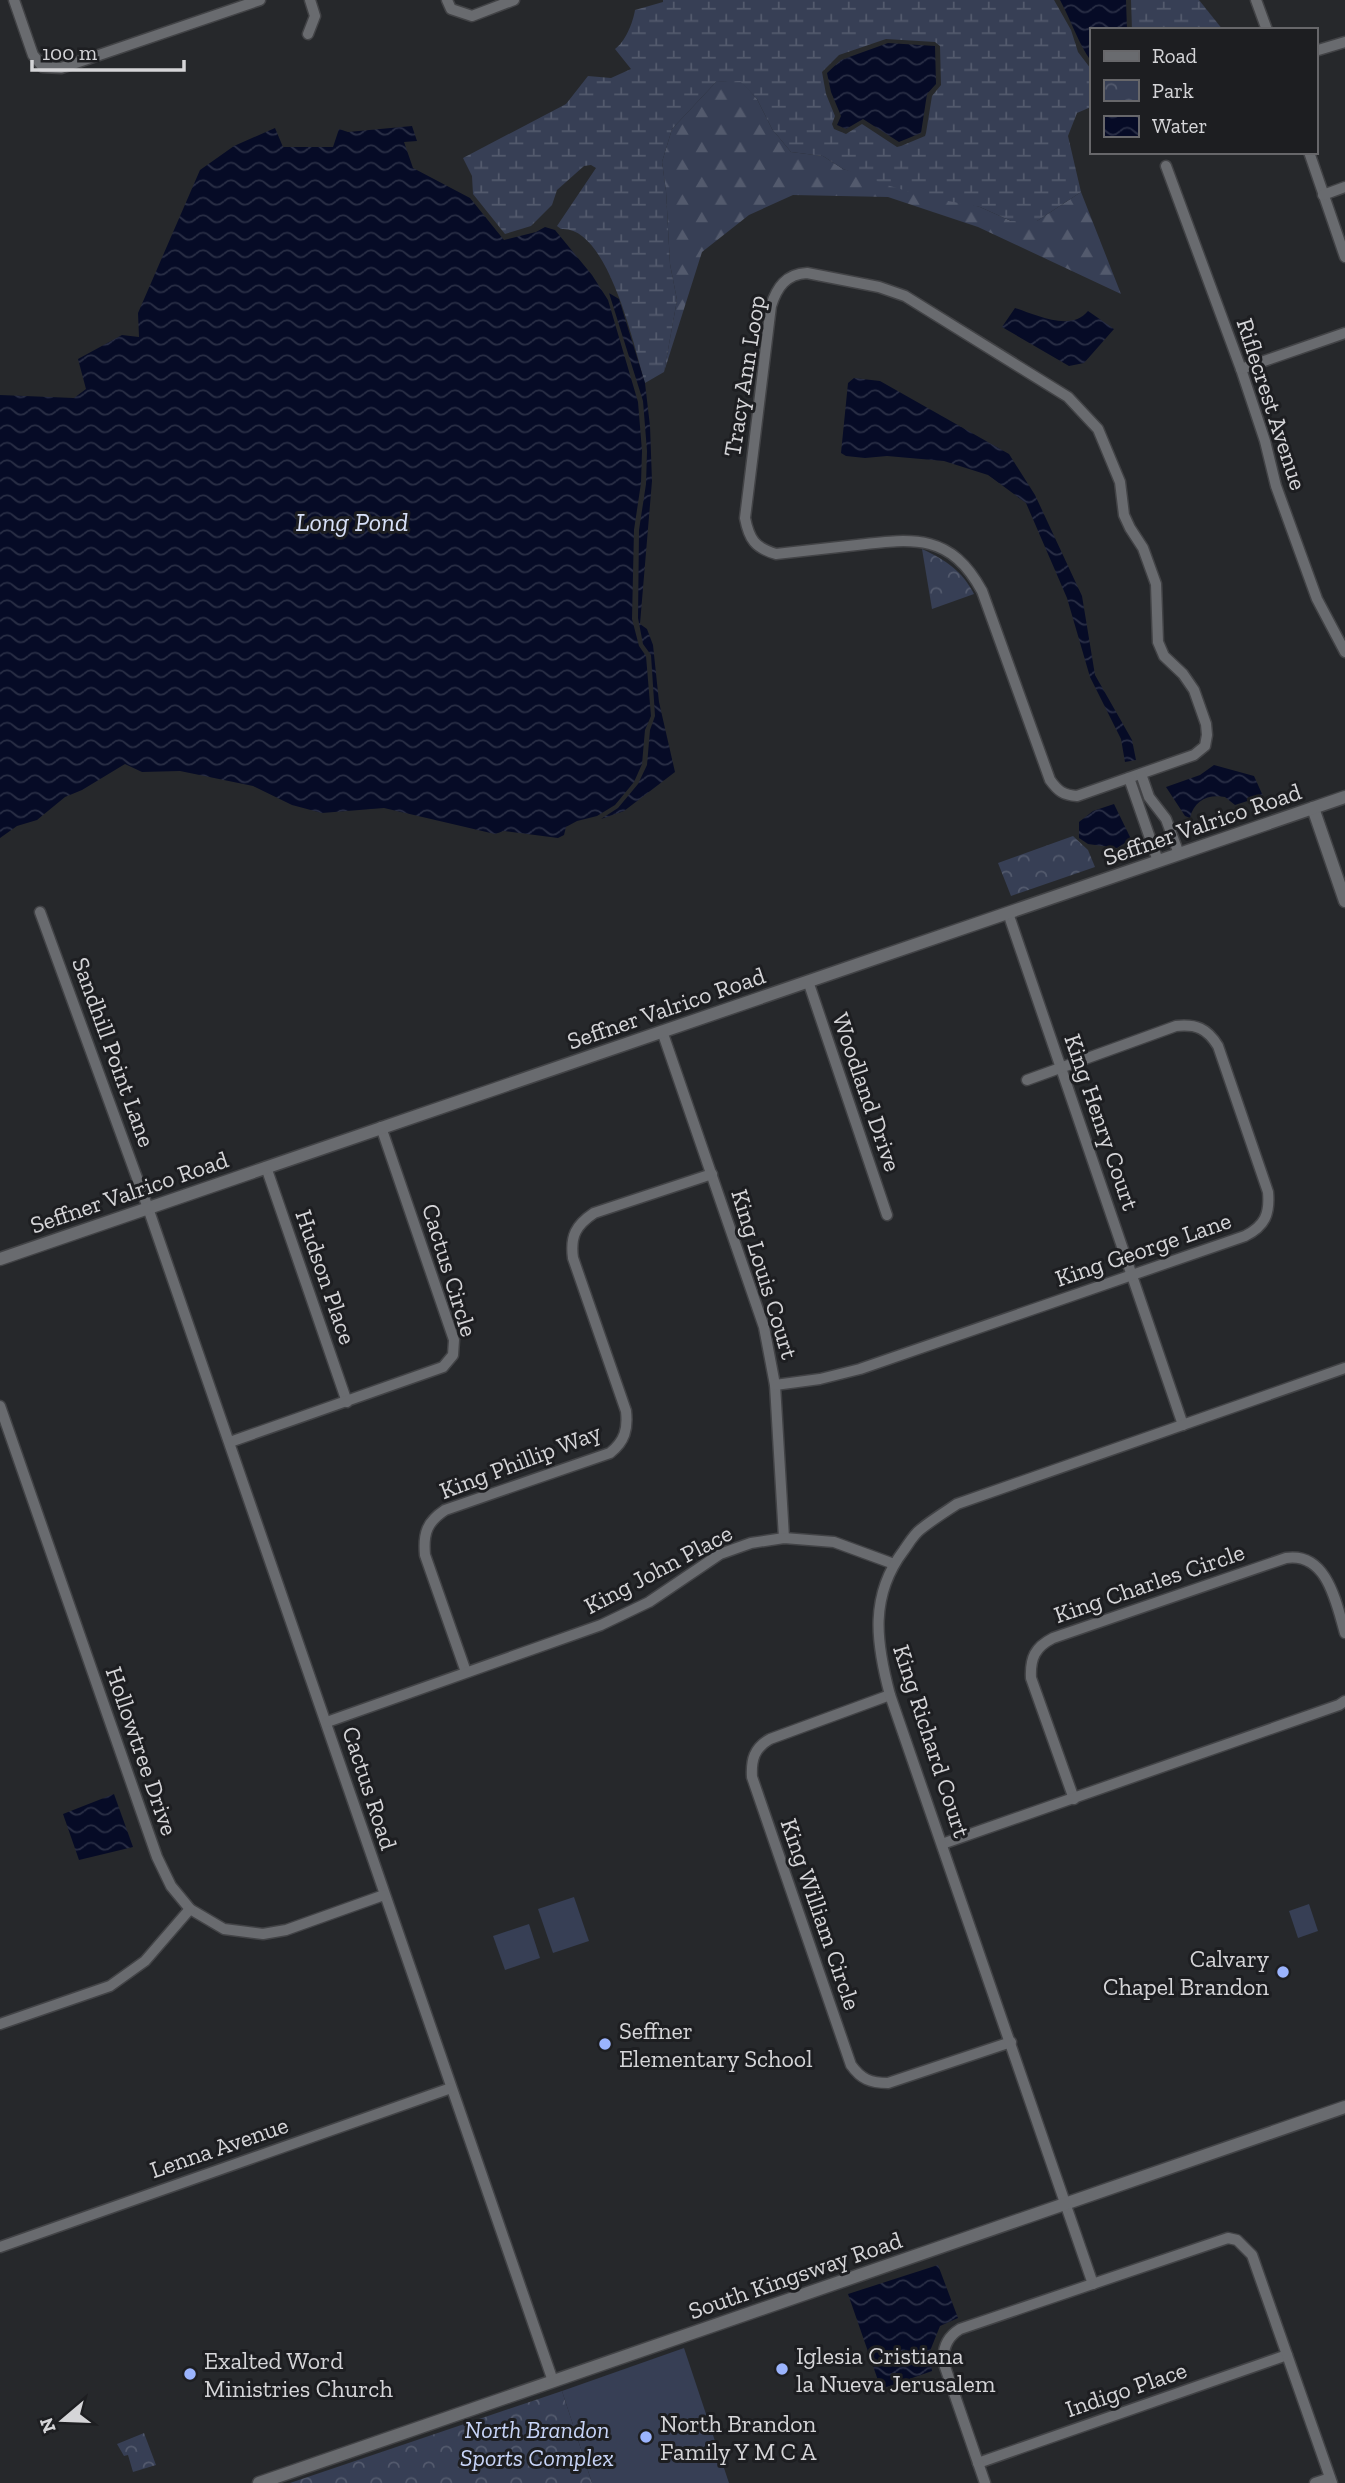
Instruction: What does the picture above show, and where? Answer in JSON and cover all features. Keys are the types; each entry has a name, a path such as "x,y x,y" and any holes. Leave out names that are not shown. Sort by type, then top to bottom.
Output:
{"street":[{"path":"14,0 33,55 43,67 61,68 260,0"},
{"path":"308,34 315,16 310,0"},
{"path":"447,0 451,9 472,16 514,0"},
{"path":"1256,0 1266,28"},
{"path":"1317,50 1345,42"},
{"path":"1310,154 1345,257"},
{"name":"Riflecrest Avenue","path":"1166,166 1241,369 1265,441 1276,486 1317,598 1345,652"},
{"path":"1323,195 1345,187"},
{"name":"Tracy Ann Loop","path":"807,273 879,287 905,296 1068,397 1098,429 1120,482 1124,515 1143,548 1156,584 1158,642 1164,656 1183,674 1194,690 1206,724 1205,746 1194,755 1135,776 1077,796 1058,791 1050,780 982,591 972,573 957,557 924,541 902,539 776,554 763,550 752,542 744,518 771,306 776,291 784,281 797,274 807,273"},
{"path":"1241,369 1345,333"},
{"path":"1135,776 1163,815 1179,854"},
{"path":"1135,776 1144,822 1158,861"},
{"name":"Seffner Valrico Road","path":"0,1259 1345,797"},
{"path":"1312,808 1345,901"},
{"path":"1144,822 1163,815"},
{"name":"Sandhill Point Lane","path":"40,912 148,1208"},
{"name":"King Henry Court","path":"1008,913 1183,1425"},
{"name":"Woodland Drive","path":"808,981 887,1215"},
{"name":"King George Lane","path":"775,1385 820,1380 860,1369 1245,1236 1257,1230 1266,1219 1269,1209 1268,1192 1218,1046 1212,1035 1202,1028 1191,1025 1176,1026 1027,1080"},
{"name":"King Louis Court","path":"662,1031 764,1327 775,1385 784,1538"},
{"name":"Cactus Circle","path":"230,1442 443,1367 449,1362 455,1348 381,1127"},
{"name":"Hudson Place","path":"266,1167 347,1402"},
{"name":"King Phillip Way","path":"466,1672 425,1555 423,1539 427,1527 433,1518 445,1510 610,1452 618,1446 628,1425 626,1411 573,1258 571,1244 574,1232 582,1221 594,1213 712,1174"},
{"name":"Cactus Road","path":"148,1208 553,2381"},
{"name":"King Richard Court","path":"1093,2284 890,1695 880,1660 877,1628 881,1595 894,1563 919,1530 957,1504 1345,1368"},
{"name":"Hollowtree Drive","path":"0,1406 157,1857 171,1886 190,1909 224,1929 263,1934 286,1930 384,1895"},
{"name":"King John Place","path":"327,1722 601,1626 649,1602 720,1554 751,1543 784,1538 834,1542 894,1563"},
{"name":"King Charles Circle","path":"1073,1799 1031,1678 1034,1652 1042,1644 1066,1633 1297,1557 1310,1560 1325,1576 1344,1629"},
{"name":"King William Circle","path":"890,1695 769,1739 760,1745 751,1765 752,1777 837,2026 851,2065 858,2075 877,2083 888,2083 1011,2042"},
{"path":"942,1844 1326,1710 1345,1701"},
{"path":"0,2024 110,1986 145,1961 190,1909"},
{"name":"Lenna Avenue","path":"0,2247 451,2088"},
{"name":"South Kingsway Road","path":"259,2483 1345,2107"},
{"path":"985,2483 944,2364 943,2355 948,2341 960,2329 1218,2240 1237,2240 1252,2255 1331,2481 1315,2483"},
{"name":"Indigo Place","path":"978,2463 1287,2355"}],"green space":[{"path":"663,0 1054,0 1071,30 1078,52 1090,68 1090,107 1077,113 1068,136 1081,192 1037,221 1011,221 980,207 927,197 890,186 843,169 823,156 791,152 772,129 757,99 740,81 716,82 672,129 662,162 670,264 677,300 664,372 645,383 626,317 605,266 592,246 578,233 557,226 596,168 591,165 584,166 557,190 552,205 531,226 505,234 473,194 472,176 463,158 566,104 588,76 611,78 631,69 615,49 628,32 635,10","holes":["886,39 935,42 940,46 941,85 932,96 925,136 897,147 862,124 846,134 834,129 832,124 835,116 826,94 822,72 839,55"]},
{"path":"1131,0 1199,0 1221,28 1132,28"},
{"path":"740,80 757,99 772,129 791,152 823,156 843,169 980,207 1011,221 1037,221 1081,192 1121,294 978,227 888,197 793,195 749,215 702,252 664,372 677,300 670,264 662,162 672,129 716,82"},
{"path":"922,549 952,567 974,594 932,609"},
{"path":"1073,836 1088,850 1095,867 1011,896 998,863"},
{"path":"574,1897 589,1941 553,1953 538,1909"},
{"path":"1309,1904 1318,1931 1298,1938 1289,1911"},
{"path":"529,1924 540,1958 505,1970 493,1936"},
{"name":"North Brandon Family Y M C A","path":"684,2348 729,2483 592,2483 562,2391"},
{"name":"North Brandon Sports Complex","path":"562,2391 592,2483 290,2483"},
{"path":"144,2433 156,2465 133,2472 128,2455 124,2456 117,2444"}],"water":[{"path":"1060,0 1126,0 1127,28 1090,28 1090,59"},
{"path":"888,43 935,46 936,84 927,94 921,133 899,142 863,119 846,129 837,125 841,116 827,73 841,60"},
{"name":"Long Pond","path":"412,126 417,141 404,142 413,168 470,198 504,240 545,227 555,230 592,275 608,300 638,402 642,451 641,483 634,530 632,619 639,646 646,656 651,716 645,730 642,764 634,782 615,805 597,816 566,827 564,835 558,838 504,831 495,834 384,808 322,813 292,805 253,786 180,771 142,772 125,764 65,797 37,820 17,826 0,838 0,395 74,398 86,389 78,359 122,335 139,337 138,313 200,170 234,146 275,128 283,147 333,147 339,129 348,132"},
{"path":"609,293 619,299 645,383 652,481 640,624 647,629 653,645 659,702 675,772 624,811 601,819 618,808 638,784 647,765 650,730 655,716 651,655 643,644 638,618 639,530 646,484 647,451 643,401"},
{"path":"1015,308 1043,318 1063,321 1081,317 1088,311 1114,329 1084,363 1069,366 1002,327"},
{"path":"854,378 880,381 1009,454 1035,495 1082,596 1095,675 1132,740 1136,760 1125,762 1121,739 1090,677 1067,598 1026,503 988,475 944,461 887,456 865,458 841,453 848,383"},
{"path":"1214,765 1254,776 1263,796 1235,805 1225,797 1207,798 1198,803 1190,818 1185,816 1166,787 1200,775"},
{"path":"1114,804 1131,839 1117,848 1088,844 1079,838 1079,822 1093,811"},
{"path":"114,1794 133,1847 79,1860 63,1814"},
{"path":"938,2265 958,2318 940,2326 930,2351 932,2371 881,2389 848,2294"}],"place":[{"name":"Calvary Chapel Brandon","path":"1283,1972"},
{"name":"Seffner Elementary School","path":"605,2044"},
{"name":"Iglesia Cristiana la Nueva Jerusalem","path":"782,2369"},
{"name":"Exalted Word Ministries Church","path":"190,2374"},
{"name":"North Brandon Family Y M C A","path":"646,2437"}]}
